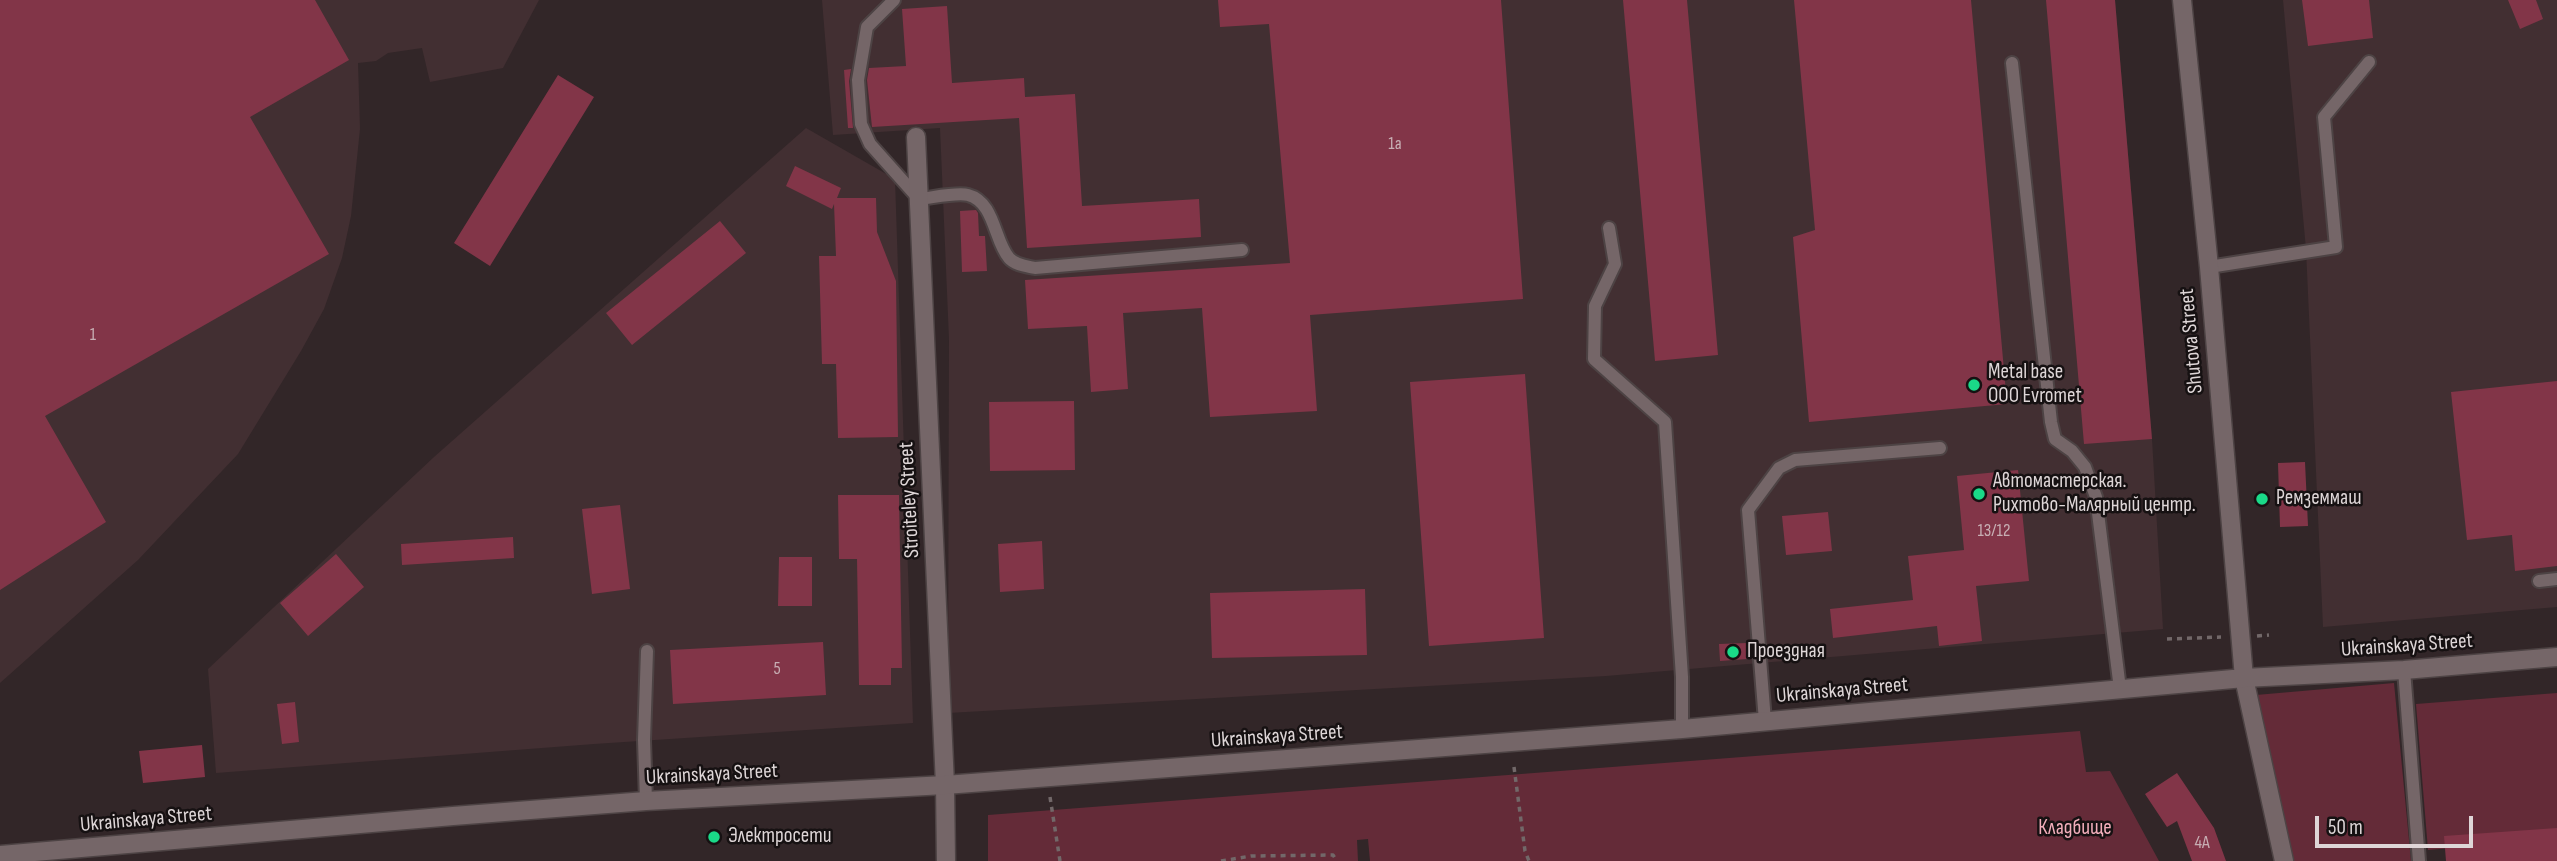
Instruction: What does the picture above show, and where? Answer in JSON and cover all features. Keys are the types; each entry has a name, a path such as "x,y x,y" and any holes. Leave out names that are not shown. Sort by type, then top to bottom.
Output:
{"street":[{"name":"Shutova Street","path":"2182,0 2209,267 2244,678 2284,861"},
{"name":"Stroiteley Street","path":"916,137 945,785 946,861"},
{"name":"Ukrainskaya Street","path":"0,855 646,801 945,785 1682,729 2244,678 2404,670 2557,657"}],"lane":[{"path":"894,0 867,27 858,80 862,124 870,144 919,199 967,195 980,202 1010,258 1021,265 1035,268 1242,250"},
{"path":"2209,267 2336,247 2325,117 2369,62"},
{"path":"2012,63 2050,422 2055,439 2072,451 2085,467 2096,497 2120,689"},
{"path":"1609,228 1615,264 1595,306 1594,359 1665,422 1682,677 1682,729"},
{"path":"1765,721 1748,510 1779,468 1795,460 1940,448"},
{"path":"2539,581 2557,579"},
{"path":"646,801 644,740 647,651"},
{"path":"2404,670 2419,861"}],"path":[{"path":"2167,639 2269,635"},
{"path":"1514,767 1525,851 1529,861"},
{"path":"1048,777 1060,861"},
{"path":"1221,861 1251,856 1333,855 1337,861"}],"shaded area":[{"path":"0,0 539,0 503,68 430,82 422,48 388,53 376,61 358,63 360,129 351,216 342,258 324,309 301,351 238,454 138,560 0,683"},
{"path":"822,0 2115,0 2152,439 2163,629 1606,676 948,713 949,339 940,128 833,135"},
{"path":"2283,0 2557,0 2557,607 2323,627 2306,249"},
{"path":"806,128 895,179 913,723 216,773 208,669 434,457"}],"green space":[{"path":"2394,683 2411,861 2293,861 2256,695"},
{"path":"2557,693 2557,839 2428,850 2416,704"},
{"name":"Кладбище","path":"2080,731 2086,772 2110,771 2159,861 1370,861 1368,839 1357,840 1358,861 988,861 988,815"}],"building":[{"path":"0,0 315,0 349,60 250,117 329,254 45,416 106,522 0,590"},
{"path":"1218,0 1501,0 1523,299 1310,315 1317,411 1210,417 1202,308 1123,313 1128,389 1091,392 1087,326 1028,329 1025,280 1290,263 1269,24 1220,27"},
{"path":"1623,0 1687,0 1718,355 1655,361"},
{"path":"1794,0 1971,0 2007,404 1809,422 1793,237 1815,230"},
{"path":"2046,0 2115,0 2152,439 2084,444"},
{"path":"2302,0 2369,0 2373,38 2308,46"},
{"path":"2508,0 2536,0 2543,19 2520,29"},
{"path":"947,6 952,83 1024,78 1025,97 1075,94 1082,206 1199,199 1201,237 1027,248 1019,118 872,127 867,80 869,68 906,66 902,9"},
{"path":"851,69 849,81 853,128 848,128 844,70"},
{"path":"558,75 594,97 490,266 454,243"},
{"path":"795,166 841,188 837,198 876,198 877,232 896,281 898,437 838,438 836,364 822,364 819,256 836,256 834,204 832,209 786,186"},
{"path":"976,210 978,213 979,236 985,236 987,271 962,272 960,211"},
{"path":"720,221 746,253 632,345 606,313"},
{"path":"1525,374 1544,638 1429,646 1410,382"},
{"path":"2557,381 2557,566 2515,571 2512,535 2467,540 2451,392"},
{"path":"1074,401 1075,470 990,471 989,402"},
{"path":"2305,462 2308,526 2280,527 2278,463"},
{"path":"2018,470 2029,581 1976,586 1982,641 1939,646 1937,626 1833,638 1830,609 1913,600 1908,556 1964,550 1957,476"},
{"path":"838,495 899,495 902,668 891,668 891,685 859,685 857,559 839,559"},
{"path":"620,505 630,589 592,594 582,509"},
{"path":"1828,512 1832,551 1786,555 1782,516"},
{"path":"513,537 514,558 402,565 401,544"},
{"path":"1042,541 1044,589 1000,592 998,544"},
{"path":"336,554 364,587 308,636 280,603"},
{"path":"779,557 812,557 812,606 778,606"},
{"path":"1365,589 1367,655 1212,658 1210,593"},
{"path":"823,642 826,695 673,704 670,650"},
{"name":"Проездная","path":"1747,643 1747,659 1720,661 1719,644"},
{"path":"295,702 299,742 282,744 277,704"},
{"path":"202,745 205,777 143,783 139,751"},
{"path":"2177,773 2214,828 2226,861 2192,861 2177,821 2167,827 2145,794"},
{"path":"2557,828 2557,861 2446,861 2444,836"}],"place":[{"name":"Metal base OOO Evromet","path":"1974,385"},
{"name":"Автомастерская. Рихтово-Малярный центр.","path":"1979,494"},
{"name":"Ремземмаш","path":"2262,499"},
{"name":"Проездная","path":"1733,652"},
{"name":"Электросети","path":"714,837"}]}
